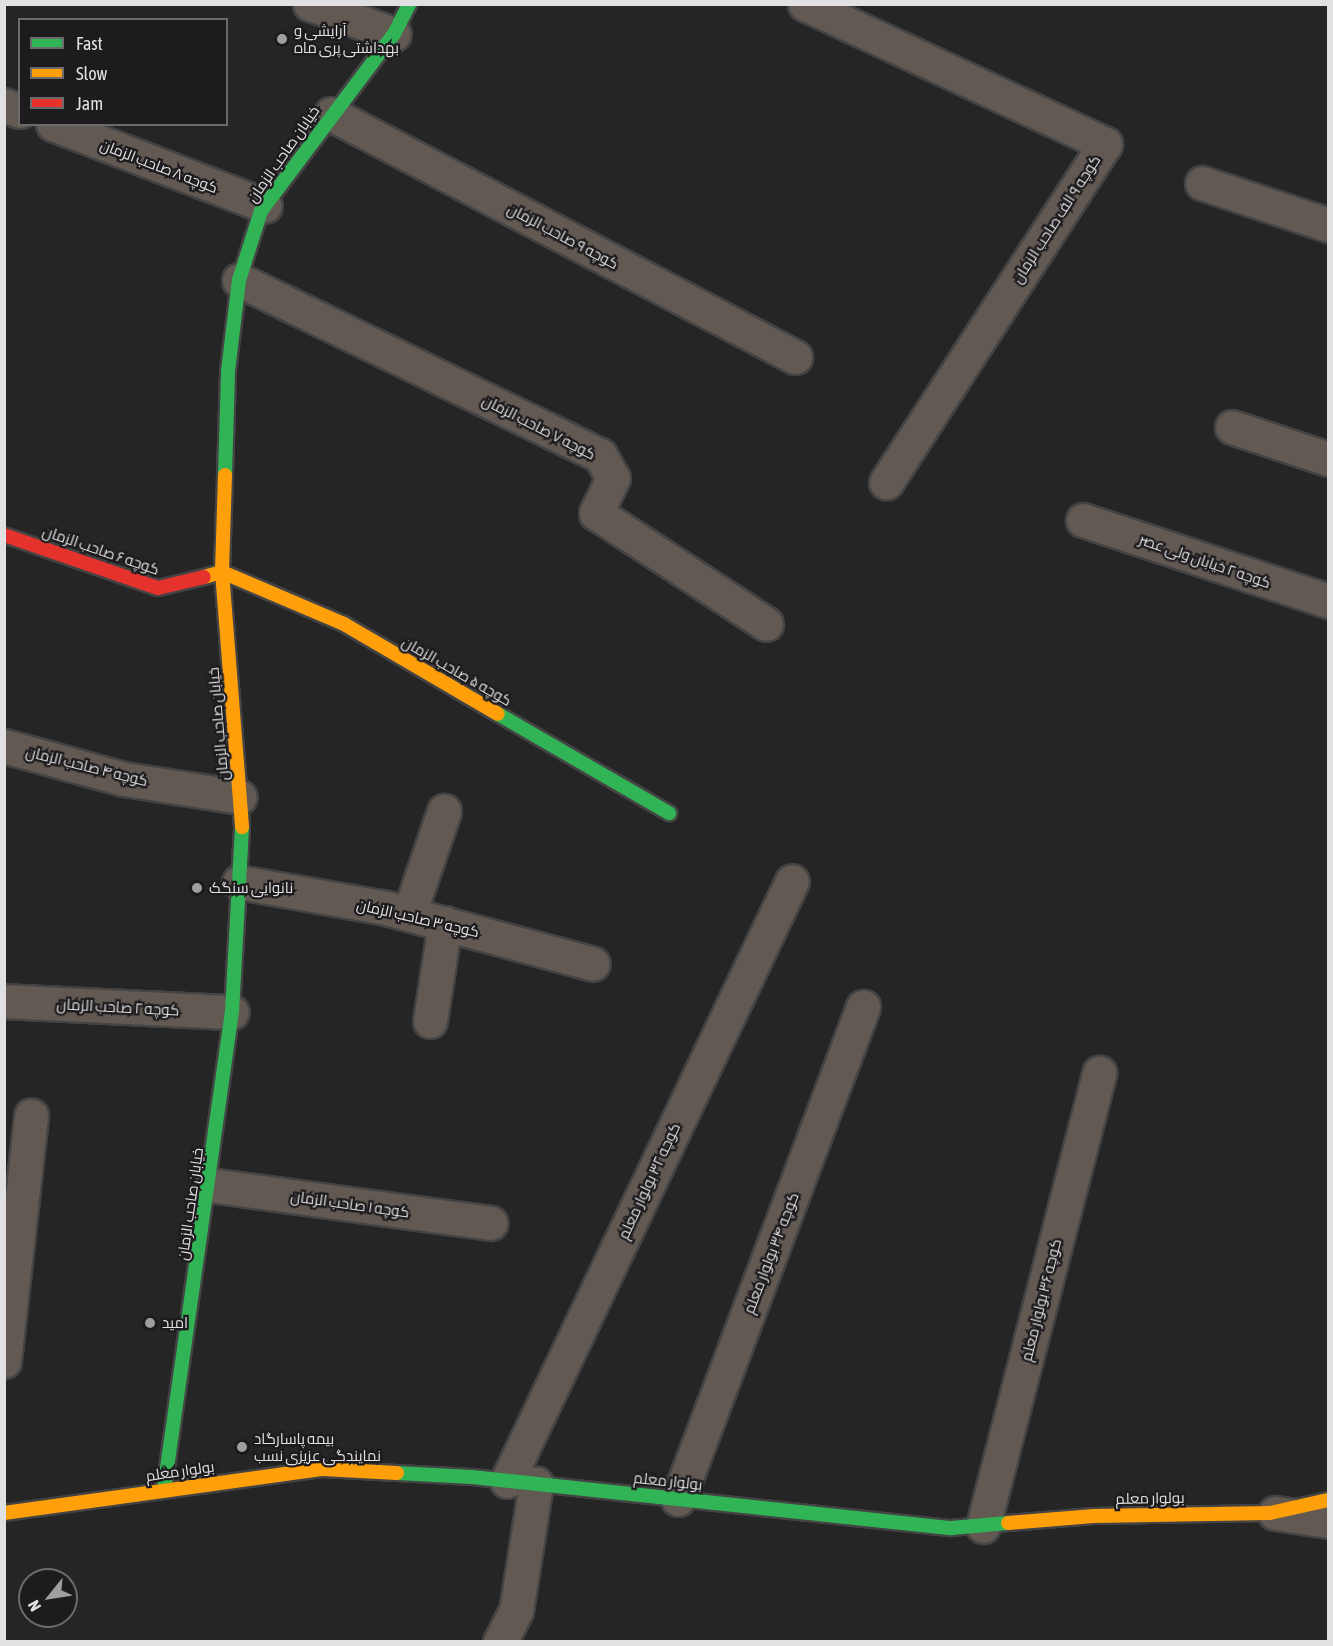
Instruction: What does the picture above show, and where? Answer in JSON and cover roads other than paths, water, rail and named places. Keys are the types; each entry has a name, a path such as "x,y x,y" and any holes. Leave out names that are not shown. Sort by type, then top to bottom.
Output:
{"street":[{"path":"310,4 394,34"},
{"name":"خیابان صاحب الزمان","path":"164,1489 210,1185 232,1012 239,882 240,796 222,572 228,371 239,280 265,206 331,114 394,34 409,4"},
{"name":"کوچه ۹ الف صاحب الزمان","path":"805,4 1105,144 886,482"},
{"name":"کوچه ۹ صاحب الزمان","path":"331,114 795,357"},
{"name":"کوچه ۸ صاحب الزمان","path":"58,126 265,206"},
{"path":"1202,183 1329,225"},
{"name":"کوچه ۷ صاحب الزمان","path":"239,280 600,455 613,478 596,513 766,624"},
{"path":"1232,427 1329,459"},
{"name":"کوچه ۲ خیابان ولی عصر","path":"1083,520 1329,601"},
{"name":"کوچه ۶ صاحب الزمان","path":"4,535 158,588 222,572"},
{"name":"کوچه ۵ صاحب الزمان","path":"222,572 344,624 669,813"},
{"name":"کوچه ۴ صاحب الزمان","path":"4,746 124,779 240,796"},
{"path":"409,914 444,811"},
{"name":"کوچه ۳۲ بولوار معلم","path":"500,1641 516,1611 522,1482 792,881"},
{"name":"کوچه ۳ صاحب الزمان","path":"239,882 409,914 593,964"},
{"path":"430,1021 445,923"},
{"name":"کوچه ۲ صاحب الزمان","path":"4,1001 232,1012"},
{"name":"کوچه ۳۴ بولوار معلم","path":"678,1499 863,1006"},
{"name":"کوچه ۳۶ بولوار معلم","path":"983,1526 1099,1073"},
{"path":"4,1361 31,1115"},
{"name":"کوچه ۱ صاحب الزمان","path":"210,1185 490,1223"},
{"name":"بولوار معلم","path":"4,1514 164,1489 322,1469 522,1482 951,1528 1094,1516 1270,1512 1329,1500"},
{"path":"1270,1512 1329,1521"}],"place":[{"name":"آرایشی و بهداشتی پری ماه","path":"282,39"},
{"name":"نانوایی سنگک","path":"197,888"},
{"name":"امید","path":"150,1323"},
{"name":"بیمه پاسارگاد نمایندگی عزیزی نسب","path":"242,1447"}]}
